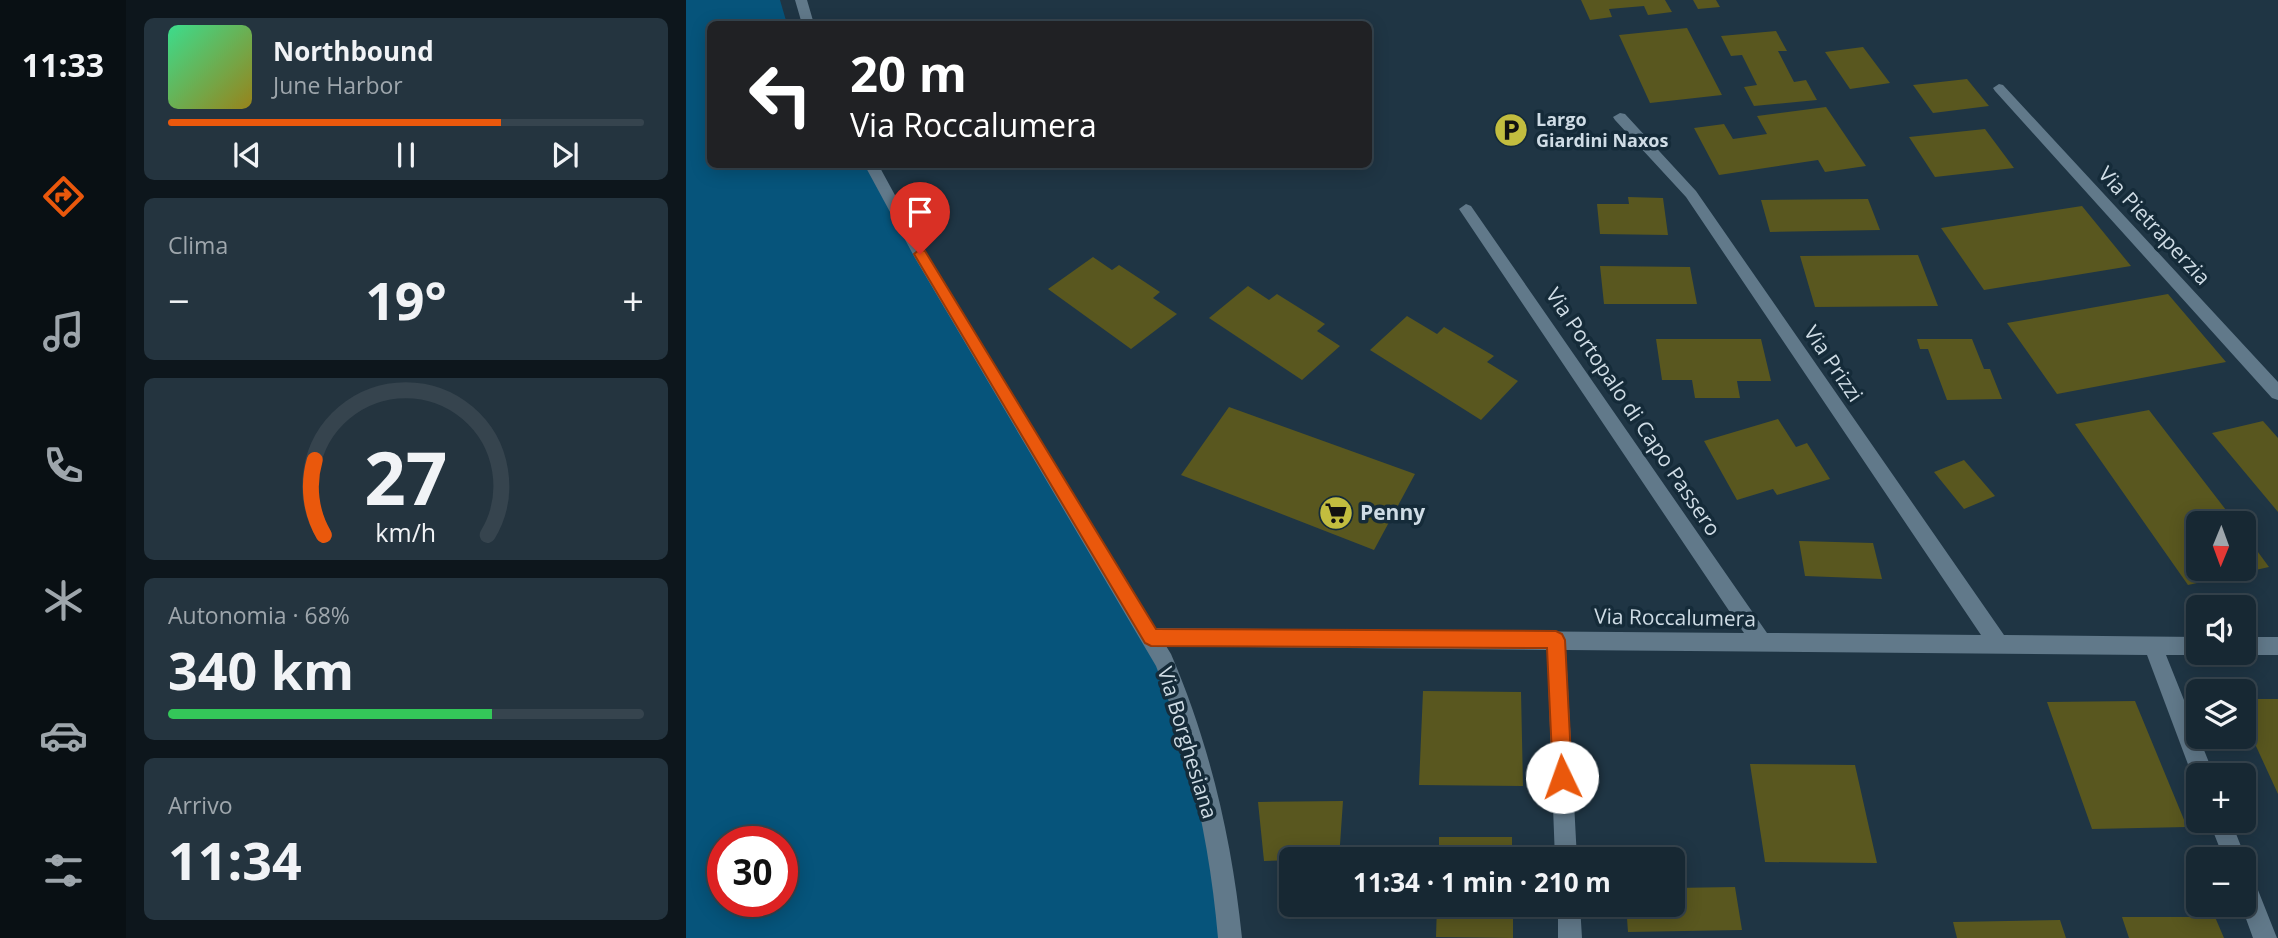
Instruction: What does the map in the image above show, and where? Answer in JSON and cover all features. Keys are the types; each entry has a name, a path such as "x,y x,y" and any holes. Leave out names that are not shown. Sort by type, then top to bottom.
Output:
{"street":[{"path":"801,0 807,21"},
{"name":"Via Pietraperzia","path":"1999,88 2278,393"},
{"name":"Via Prizzi","path":"1619,117 1691,194 2000,644"},
{"name":"Via Borghesiana","path":"873,168 920,254 1151,637 1170,678 1199,769 1217,850 1230,938"},
{"name":"Via Portopalo di Capo Passero","path":"1466,209 1762,642"},
{"name":"Via Roccalumera","path":"1151,637 2186,646"},
{"path":"1556,640 1565,847"},
{"path":"2153,646 2198,763"},
{"path":"2256,646 2278,646"},
{"path":"2256,916 2264,938"},
{"path":"1569,917 1570,938"}],"shaded area":[{"path":"686,0 780,0 786,21 707,21 707,168 873,168 1170,678 1230,938 686,938"}],"building":[{"path":"1581,0 1665,0 1672,12 1648,15 1644,6 1609,9 1612,17 1590,20"},
{"path":"1693,0 1716,0 1720,7 1698,9"},
{"path":"1687,28 1722,95 1650,103 1619,35"},
{"path":"1776,31 1787,51 1778,51 1794,82 1806,80 1817,100 1754,106 1744,87 1757,85 1742,55 1731,56 1721,36"},
{"path":"1863,47 1890,83 1850,89 1825,52"},
{"path":"1967,79 1989,106 1933,113 1913,85"},
{"path":"1826,107 1866,166 1825,172 1818,160 1719,175 1694,128 1724,124 1733,139 1767,134 1757,116"},
{"path":"1985,129 2014,168 1935,177 1909,137"},
{"path":"1628,197 1663,198 1668,235 1600,234 1597,204 1629,204"},
{"path":"1868,199 1880,230 1770,232 1761,200"},
{"path":"2082,206 2131,266 1984,290 1941,228"},
{"path":"1918,255 1938,306 1815,307 1800,256"},
{"path":"1093,257 1112,270 1119,265 1160,292 1153,298 1177,314 1131,349 1048,289"},
{"path":"1600,266 1690,267 1697,304 1604,304"},
{"path":"1248,286 1269,300 1277,294 1325,324 1317,331 1340,346 1302,380 1209,318"},
{"path":"2168,294 2226,362 2057,394 2007,323"},
{"path":"1407,316 1437,334 1444,327 1494,356 1487,362 1518,381 1481,420 1370,350"},
{"path":"1656,339 1761,339 1771,381 1737,381 1740,398 1695,398 1692,380 1662,380"},
{"path":"1917,339 1972,339 1984,369 1990,369 2002,399 1947,400 1928,349 1920,349"},
{"name":"Penny","path":"1229,407 1415,474 1374,550 1181,475"},
{"path":"2149,410 2227,511 2186,511 2186,581 2206,581 2188,585 2075,424"},
{"path":"1778,419 1796,447 1807,443 1830,479 1777,495 1773,489 1737,500 1704,441"},
{"path":"2263,421 2278,438 2278,512 2212,433"},
{"path":"1964,460 1995,496 1964,509 1934,472"},
{"path":"1799,541 1873,543 1882,579 1805,576"},
{"path":"2256,549 2269,567 2256,570"},
{"path":"1423,691 1521,692 1523,786 1419,785"},
{"path":"2256,699 2278,699 2278,794 2256,746"},
{"path":"2135,701 2186,827 2092,829 2047,702"},
{"path":"1750,764 1855,765 1877,863 1765,862"},
{"path":"1343,801 1340,847 1279,847 1279,861 1264,861 1258,802"},
{"path":"1439,837 1512,837 1512,847 1439,847"},
{"path":"1735,887 1742,930 1628,932 1627,917 1685,917 1685,888"},
{"path":"1437,917 1513,917 1513,938 1436,937"},
{"path":"2122,917 2215,917 2224,938 2129,938"},
{"path":"2060,920 2066,938 1957,938 1953,922"}],"place":[{"name":"Largo Giardini Naxos","path":"1511,130"},
{"name":"Penny","path":"1336,513"}],"route":[{"path":"920,254 1151,637 1556,640 1562,777"}]}
